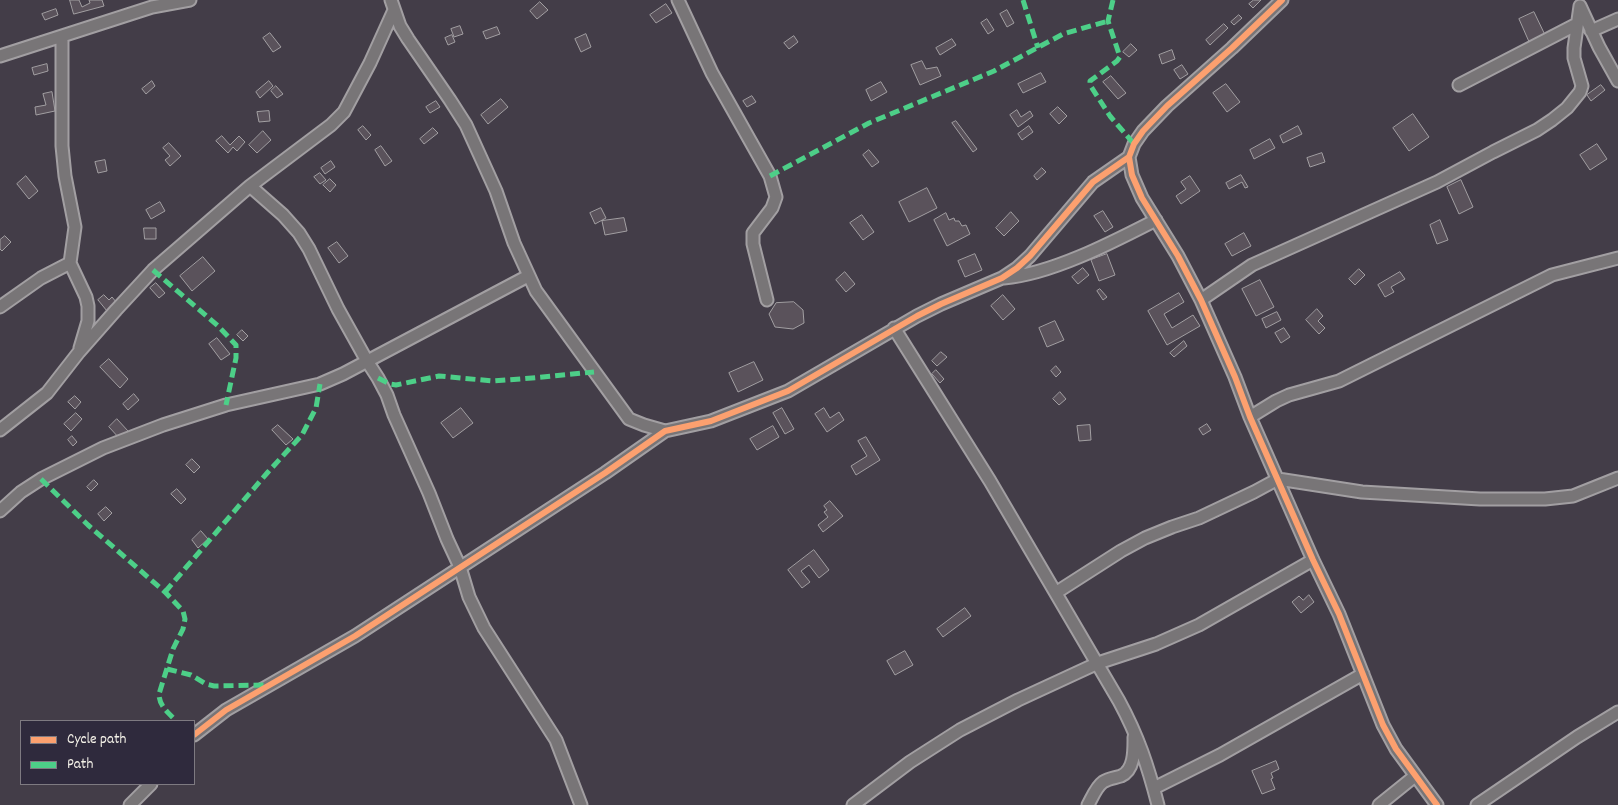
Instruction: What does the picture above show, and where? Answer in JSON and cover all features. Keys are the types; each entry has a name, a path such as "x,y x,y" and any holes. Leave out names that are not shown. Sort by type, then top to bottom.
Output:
{"street":[{"path":"0,56 151,4 190,0"},
{"path":"678,0 712,73 770,176 776,197 772,208 753,233 752,244 767,300"},
{"path":"1282,0 1154,119 1134,144 1130,158 1132,174 1142,198 1178,256 1235,377 1250,417 1339,614 1382,725 1396,749 1437,805"},
{"path":"1200,300 1252,265 1437,182 1537,130 1552,120 1567,108 1580,92 1582,86 1574,58 1578,3"},
{"path":"1578,3 1618,82"},
{"path":"0,430 47,393 79,352 153,270 250,186 331,126 344,112 370,63 392,5"},
{"path":"392,5 400,26 408,39 466,125 496,191 514,244 528,276 546,306 629,419 665,431"},
{"path":"1591,31 1618,19"},
{"path":"1459,85 1577,24"},
{"path":"62,36 62,146 65,176 75,227 70,263 86,297 88,306 88,321 79,352"},
{"path":"195,734 226,710 355,636 665,431 711,421 788,391 894,328 942,304 1002,278 1030,256 1070,206 1093,182 1130,158"},
{"path":"250,186 283,215 309,249 338,309 387,395 460,567 469,597 484,628 556,740 580,804"},
{"path":"1002,278 1019,277 1066,262 1156,220"},
{"path":"1250,417 1289,395 1340,381 1552,275 1618,258"},
{"path":"0,307 41,278 70,263"},
{"path":"0,511 21,492 42,479 103,448 163,425 226,405 320,384 343,374 528,276"},
{"path":"894,328 990,481 1098,663 1135,730 1158,805"},
{"path":"1057,592 1145,538 1199,518 1278,479 1362,492 1402,495 1472,499 1545,499 1573,496 1618,478"},
{"path":"853,805 910,762 960,730 1018,700 1098,663 1156,644 1199,625 1313,560"},
{"path":"1154,788 1220,756 1363,674"},
{"path":"1477,805 1577,737 1618,712"},
{"path":"1088,805 1101,783 1127,772 1134,755 1135,730"},
{"path":"1379,805 1415,776"},
{"path":"130,805 150,785"}],"building":[{"path":"70,0 79,0 82,7 90,3 89,0 102,0 104,6 74,14"},
{"path":"1254,0 1261,0 1253,8 1249,4"},
{"path":"540,2 548,10 537,19 530,11"},
{"path":"666,4 672,13 656,23 650,15"},
{"path":"56,9 58,15 45,20 42,14"},
{"path":"1007,10 1014,23 1007,27 1000,14"},
{"path":"1534,12 1546,37 1530,44 1519,19"},
{"path":"1239,15 1242,18 1234,25 1231,22"},
{"path":"987,19 994,30 988,34 981,23"},
{"path":"1224,24 1228,28 1210,45 1206,40"},
{"path":"460,26 463,34 454,37 451,29"},
{"path":"497,27 500,34 486,39 483,32"},
{"path":"270,33 281,47 273,52 263,38"},
{"path":"586,34 591,47 581,52 575,39"},
{"path":"452,35 455,42 448,45 445,38"},
{"path":"794,36 798,42 789,49 784,43"},
{"path":"952,39 956,45 940,55 936,48"},
{"path":"1131,44 1137,50 1129,57 1123,52"},
{"path":"1172,50 1175,59 1162,64 1159,55"},
{"path":"922,61 926,69 937,67 941,76 920,85 911,65"},
{"path":"47,64 48,71 34,75 32,68"},
{"path":"1182,65 1188,74 1180,79 1174,70"},
{"path":"1041,73 1046,82 1023,93 1018,84"},
{"path":"1111,76 1126,93 1118,99 1103,82"},
{"path":"152,81 155,86 146,94 142,89"},
{"path":"269,81 273,86 260,98 256,92"},
{"path":"881,82 887,92 871,101 866,90"},
{"path":"1226,84 1240,102 1227,112 1213,93"},
{"path":"1601,85 1605,90 1591,101 1587,95"},
{"path":"276,86 283,94 277,98 271,91"},
{"path":"52,92 55,111 36,115 35,107 46,105 43,94"},
{"path":"752,96 756,102 747,107 743,101"},
{"path":"501,99 508,107 488,124 481,115"},
{"path":"436,101 440,107 430,113 426,107"},
{"path":"1058,107 1067,116 1059,124 1050,114"},
{"path":"1017,110 1021,117 1030,111 1033,116 1018,127 1010,115"},
{"path":"269,111 270,121 259,122 257,112"},
{"path":"1413,114 1429,137 1409,151 1393,128"},
{"path":"956,121 977,149 973,152 952,123"},
{"path":"363,126 371,135 366,140 358,130"},
{"path":"1029,126 1033,132 1022,140 1018,134"},
{"path":"1298,126 1302,134 1283,143 1280,136"},
{"path":"433,128 438,133 424,144 420,139"},
{"path":"263,131 271,140 257,153 249,145"},
{"path":"222,136 230,145 239,136 245,142 237,151 233,147 228,153 216,141"},
{"path":"1270,139 1275,148 1254,159 1250,150"},
{"path":"169,143 181,156 170,166 165,160 170,156 163,148"},
{"path":"1597,144 1607,159 1590,170 1580,155"},
{"path":"381,146 392,161 385,166 375,150"},
{"path":"869,150 879,162 872,167 863,155"},
{"path":"1322,153 1325,162 1310,167 1307,158"},
{"path":"105,160 107,171 98,173 95,162"},
{"path":"331,161 335,167 325,174 321,168"},
{"path":"1042,168 1046,172 1037,180 1034,176"},
{"path":"320,173 326,180 320,184 314,177"},
{"path":"1241,175 1248,187 1245,188 1242,182 1229,189 1226,183"},
{"path":"26,176 38,191 29,199 17,184"},
{"path":"1190,176 1200,191 1181,204 1176,196 1186,189 1181,182"},
{"path":"330,179 336,185 330,192 323,185"},
{"path":"1461,180 1473,207 1459,214 1447,187"},
{"path":"927,188 937,208 909,222 899,202"},
{"path":"160,202 165,211 151,219 146,210"},
{"path":"601,208 606,218 595,224 590,213"},
{"path":"1103,211 1113,227 1105,232 1094,216"},
{"path":"1011,212 1019,221 1004,236 996,228"},
{"path":"946,213 949,220 954,218 962,226 966,225 970,234 947,246 934,220"},
{"path":"862,215 874,232 863,240 850,223"},
{"path":"624,218 627,231 605,235 602,221"},
{"path":"1440,220 1448,240 1437,244 1430,225"},
{"path":"144,228 156,228 156,239 145,239"},
{"path":"1244,233 1251,246 1232,256 1225,244"},
{"path":"5,236 11,242 2,251 0,249 0,240"},
{"path":"337,242 348,256 339,263 328,248"},
{"path":"975,254 982,270 965,277 958,261"},
{"path":"1107,254 1115,275 1099,281 1091,260"},
{"path":"203,257 215,271 192,291 180,276"},
{"path":"1083,268 1089,275 1078,284 1072,277"},
{"path":"1359,269 1365,275 1355,285 1349,279"},
{"path":"845,272 855,284 846,292 836,280"},
{"path":"1400,272 1405,279 1391,287 1394,292 1385,297 1378,285"},
{"path":"1260,280 1274,307 1256,316 1242,289"},
{"path":"156,283 165,293 159,298 150,288"},
{"path":"1100,289 1107,297 1103,300 1097,291"},
{"path":"1179,293 1184,302 1164,314 1172,328 1193,315 1200,326 1167,345 1148,311"},
{"path":"104,295 109,300 112,297 117,303 107,311 98,300"},
{"path":"1003,295 1015,309 1003,320 991,306"},
{"path":"794,302 803,310 804,323 793,329 775,327 769,314 776,303"},
{"path":"1317,309 1323,316 1318,321 1325,328 1319,334 1306,320"},
{"path":"1277,312 1281,320 1266,328 1262,319"},
{"path":"1055,321 1064,340 1047,347 1039,328"},
{"path":"1284,328 1290,337 1281,343 1275,333"},
{"path":"242,330 248,336 243,341 237,335"},
{"path":"217,338 230,354 221,360 209,344"},
{"path":"1184,341 1187,346 1174,357 1170,353"},
{"path":"941,352 947,357 937,366 932,361"},
{"path":"109,359 128,379 120,388 100,367"},
{"path":"754,362 763,380 738,392 729,373"},
{"path":"1056,366 1061,372 1056,377 1051,371"},
{"path":"936,370 944,379 940,383 932,374"},
{"path":"1060,392 1066,399 1059,405 1053,399"},
{"path":"134,394 139,400 128,410 123,404"},
{"path":"75,396 81,402 75,409 68,402"},
{"path":"461,408 473,423 453,438 441,423"},
{"path":"782,408 794,429 785,434 773,413"},
{"path":"824,408 830,418 839,412 844,420 827,432 815,414"},
{"path":"76,413 82,419 71,431 64,424"},
{"path":"117,419 128,431 120,439 109,427"},
{"path":"1207,424 1211,430 1203,435 1199,429"},
{"path":"278,425 293,439 286,445 272,430"},
{"path":"1090,425 1091,440 1079,441 1077,426"},
{"path":"773,426 779,437 757,450 750,439"},
{"path":"72,436 77,442 73,446 68,440"},
{"path":"866,437 880,460 856,475 851,466 867,456 858,441"},
{"path":"192,459 200,467 194,473 186,465"},
{"path":"94,480 98,484 91,491 87,487"},
{"path":"177,489 186,499 181,504 171,494"},
{"path":"830,501 843,516 823,532 818,525 828,517 824,512 827,510 824,506"},
{"path":"106,507 112,513 104,521 98,514"},
{"path":"201,531 208,539 198,548 192,540"},
{"path":"814,550 829,570 819,578 809,565 801,571 810,582 802,588 788,570"},
{"path":"1309,595 1314,602 1301,613 1292,602 1299,596 1303,600"},
{"path":"965,608 971,616 943,637 937,629"},
{"path":"905,651 913,665 895,675 887,661"},
{"path":"1276,761 1279,769 1271,773 1275,789 1262,794 1252,771"}],"marked path":[{"path":"1023,0 1038,48"},
{"path":"1113,0 1108,21 1120,57 1090,81 1090,85 1110,116 1134,144"},
{"path":"770,176 869,123 994,71 1063,34 1108,21"},
{"path":"153,270 218,326 236,345 236,358 226,405"},
{"path":"378,378 396,385 439,376 493,381 594,372"},
{"path":"165,592 302,435 316,408 320,384"},
{"path":"41,479 88,525 165,592 183,611 185,619 183,629 173,649 159,694 163,706 175,720"},
{"path":"167,669 191,675 206,684 214,686 266,685"}],"cycle path":[{"path":"1282,0 1167,106 1143,131 1134,144 1129,157 1132,175 1142,198 1178,256 1201,300 1235,377 1250,417 1339,614 1383,725 1396,749 1437,805"},
{"path":"195,734 226,710 355,636 605,473 665,431 711,421 788,391 917,316 1002,278 1030,256 1093,182 1129,157"}]}
